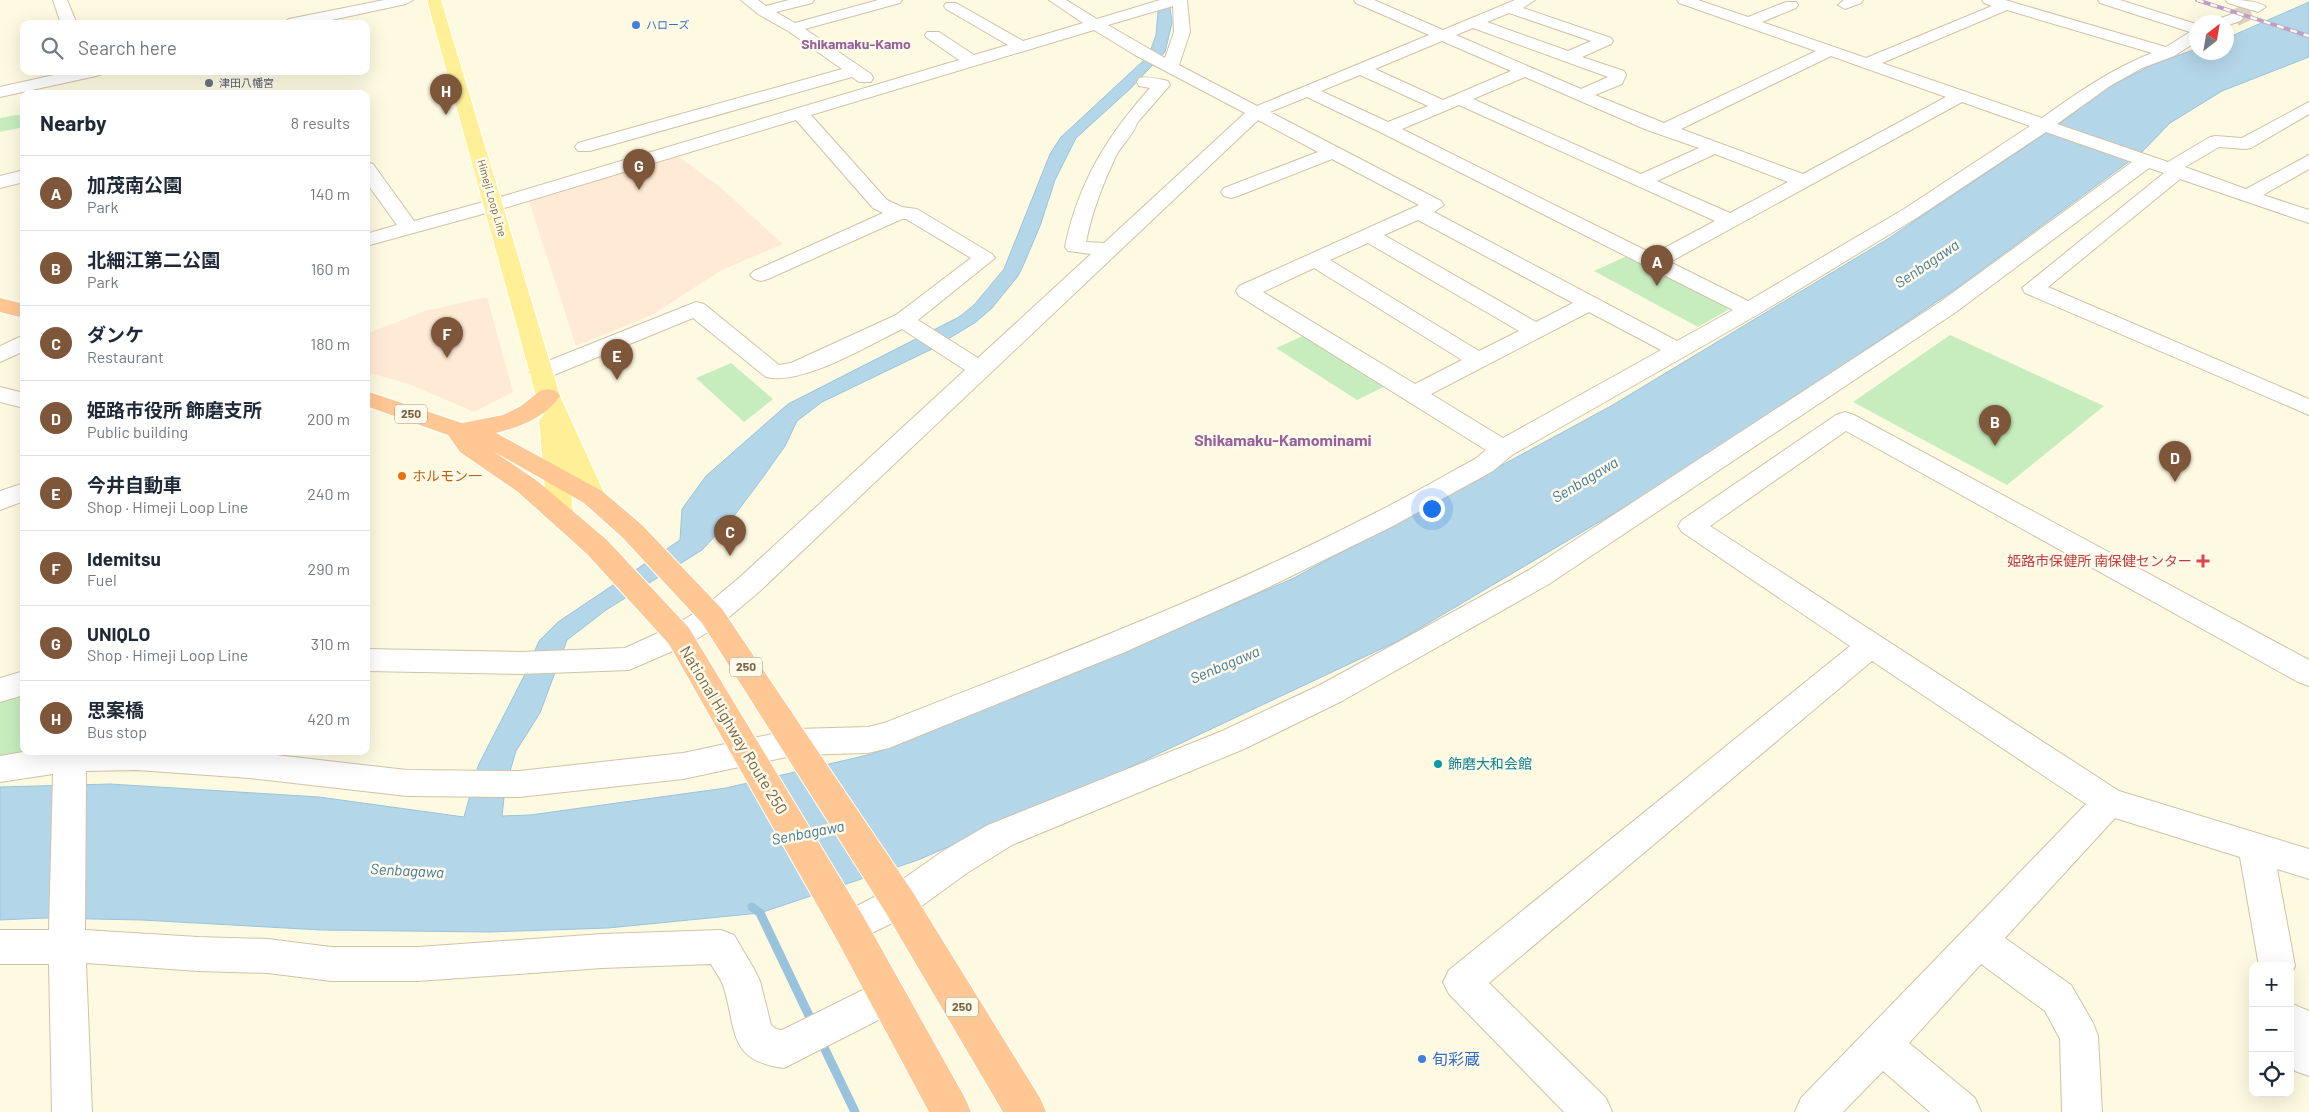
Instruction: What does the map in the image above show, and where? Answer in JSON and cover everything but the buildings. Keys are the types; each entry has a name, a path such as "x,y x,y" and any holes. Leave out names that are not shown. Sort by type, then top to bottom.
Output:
{"highway":[{"path":"0,305 20,310"},
{"name":"250","path":"456,429 491,427 508,423 530,413 548,396"},
{"name":"250","path":"370,399 491,439 593,497 632,531 692,594 712,616 796,742 899,902 1026,1112"},
{"path":"456,429 469,446 528,486 560,513"},
{"name":"National Highway Route 250","path":"560,513 597,547 670,627 748,751 850,928 951,1112"}],"main road":[{"name":"Himeji Loop Line","path":"437,1 548,396 593,497"},
{"name":"Himeji Loop Line","path":"548,396 560,513"}],"street":[{"path":"60,0 68,20"},
{"path":"309,20 406,0"},
{"path":"748,0 881,88"},
{"path":"763,11 807,0"},
{"path":"793,28 895,0"},
{"path":"1060,0 1092,24 1141,52 1434,205 1248,291 1503,449"},
{"path":"370,239 494,205 1176,0"},
{"path":"1170,67 1182,32 1180,0"},
{"path":"1361,0 1653,126 1666,129 1803,181"},
{"path":"370,660 520,663 629,659 670,627 712,616 750,584 1256,112 1443,37 1528,0"},
{"path":"1684,0 2309,217"},
{"path":"1989,0 2168,52"},
{"path":"2105,0 2189,27"},
{"path":"2233,0 2256,8 2273,0"},
{"path":"346,20 437,1"},
{"path":"1718,11 1742,3"},
{"path":"1868,63 2006,5"},
{"path":"951,6 1020,46"},
{"path":"1749,22 1780,7"},
{"path":"1509,8 1605,41 1568,57"},
{"path":"1474,23 1618,75 1616,80 1580,95"},
{"path":"933,35 972,61"},
{"path":"0,768 70,755 137,757 250,765 407,783 519,784 684,766 796,742 868,740 889,735 1115,644 1255,582 1384,520 1484,465 1503,449 1749,310 1911,212 2044,125 2104,82 2136,65 2168,52 2189,38"},
{"path":"1666,129 1831,50"},
{"path":"1361,69 1451,102 1731,221"},
{"path":"584,147 854,71"},
{"path":"1388,129 1525,71"},
{"path":"0,84 39,75"},
{"path":"0,92 86,76"},
{"path":"1108,249 1075,247 1081,217 1108,154 1126,131 1130,122 1162,85 1145,82"},
{"path":"1307,91 1388,129 1749,310"},
{"path":"1654,262 1960,96"},
{"path":"850,928 899,902 955,862 1000,835 1233,740 1330,693 1539,577 2165,166 2216,141 2244,144 2309,107"},
{"path":"800,113 880,204 899,213"},
{"path":"1640,181 1714,148"},
{"path":"1231,192 1334,152"},
{"path":"2247,196 2309,161"},
{"path":"2165,166 2033,288 2309,408"},
{"path":"0,182 20,177"},
{"path":"370,178 381,204 409,227"},
{"path":"1419,212 1677,350"},
{"path":"541,372 696,309 774,372 796,370 904,320 985,258 910,213 899,213 761,275"},
{"path":"1369,235 1535,331"},
{"path":"1315,260 1478,360"},
{"path":"1414,394 1590,303"},
{"path":"904,320 944,348 979,369"},
{"path":"0,355 20,344"},
{"path":"0,394 20,399"},
{"path":"2309,674 1846,420 1691,526 2109,802 2309,864"},
{"path":"0,501 20,493"},
{"path":"1592,1112 1462,982 1871,644"},
{"path":"0,690 20,684"},
{"path":"70,755 66,945 72,1112"},
{"path":"1816,1112 1882,1045 1978,940 2109,802"},
{"path":"2256,848 2276,962"},
{"path":"1978,940 2058,998 2080,1036 2082,1112"},
{"path":"0,947 42,948 66,945 198,954 268,956 340,964 418,964 593,952 721,947 741,981 754,1035 767,1048 784,1049 887,996"},
{"path":"2294,1023 2303,1027 2309,1057"},
{"path":"1882,1045 1961,1112"}],"shaded area":[{"path":"674,153 721,188 783,244 722,270 652,315 576,346 528,198"},
{"path":"487,297 513,392 474,412 409,384 370,373 370,332 425,311"}],"green space":[{"path":"20,115 20,128 0,132 0,118"},
{"path":"1629,255 1722,301 1728,310 1698,327 1594,271"},
{"path":"1305,335 1388,385 1357,400 1276,348"},
{"path":"1950,335 2104,406 2007,485 1853,402"},
{"path":"731,363 773,399 744,422 696,378"},
{"path":"20,693 20,753 0,756 0,699"}],"water":[{"name":"Senbagawa","path":"1159,0 1169,0 1172,23 1165,52 1130,89 1076,138 1055,180 1040,226 1023,266 1018,276 992,308 976,322 930,350 822,402 797,421 785,446 763,477 734,516 702,550 606,610 567,640 540,713 516,751 505,788 502,816 530,815 726,788 872,754 1081,670 1292,579 1611,406 1886,240 2049,131 2109,87 2152,65 2189,52 2189,60 2234,60 2234,35 2309,2 2309,57 2222,91 2170,123 2142,152 1954,290 1796,397 1638,499 1398,641 1124,770 918,860 760,913 608,928 489,932 321,930 142,920 45,918 0,920 0,787 110,784 319,797 464,817 478,766 524,676 539,641 558,622 680,540 682,509 706,476 788,404 959,317 974,305 1004,269 1050,154 1061,137 1143,61 1151,49 1156,35"}],"waterway":[{"path":"752,907 760,913 813,1024"},
{"path":"820,1039 855,1112"}],"tunnel":[{"path":"2235,18 2254,9"}],"railway":[{"path":"2197,0 2309,36"}],"place":[{"name":"ハローズ","path":"636,25"},
{"name":"津田八幡宮","path":"209,83"},
{"name":"思案橋","path":"446,115"},
{"name":"UNIQLO","path":"639,190"},
{"name":"加茂南公園","path":"1657,286"},
{"name":"Idemitsu","path":"447,358"},
{"name":"今井自動車","path":"617,380"},
{"name":"北細江第二公園","path":"1995,446"},
{"name":"ホルモン一","path":"402,476"},
{"name":"姫路市役所 飾磨支所","path":"2175,482"},
{"name":"ダンケ","path":"730,556"},
{"name":"姫路市保健所 南保健センター","path":"2203,561"},
{"name":"飾磨大和会館","path":"1438,764"},
{"name":"旬彩蔵","path":"1422,1059"}],"district":[{"name":"Shikamaku-Kamo","path":"856,44"},
{"name":"Shikamaku-Kamominami","path":"1283,440"}]}
